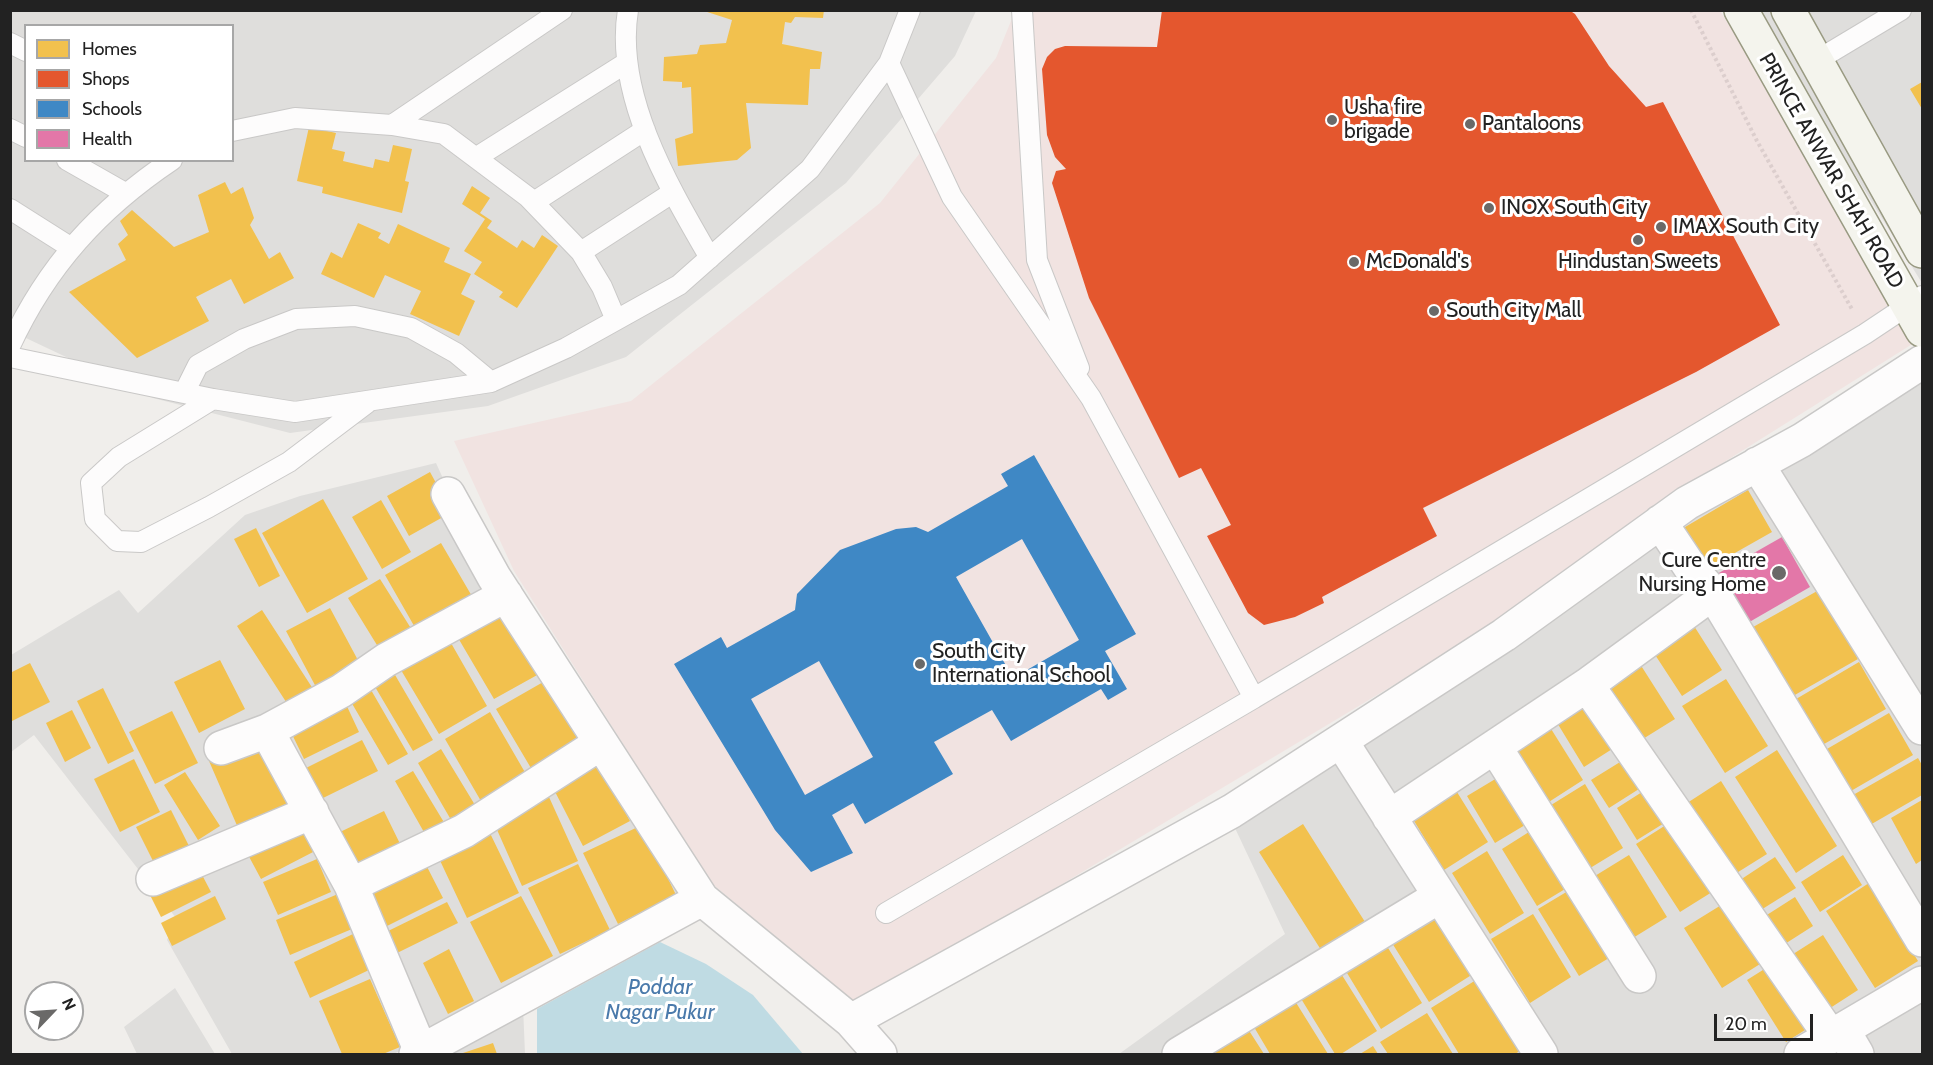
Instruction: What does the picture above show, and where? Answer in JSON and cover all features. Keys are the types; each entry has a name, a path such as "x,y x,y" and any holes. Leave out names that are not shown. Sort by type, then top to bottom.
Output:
{"main road":[{"name":"PRINCE ANWAR SHAH ROAD","path":"1741,10 1918,310"},
{"name":"PRINCE ANWAR SHAH ROAD","path":"1788,10 1923,251"}],"street":[{"path":"851,1021 1232,811 1504,635 1687,503 1802,440 1923,362"},
{"path":"1757,464 1923,728"},
{"path":"448,494 506,595 702,898 851,1021 880,1054"},
{"path":"1660,522 1692,570 1713,593 1923,940"},
{"path":"1389,817 1587,685 1713,593"},
{"path":"221,748 267,731 341,691 386,660 506,595"},
{"path":"1587,685 1844,1040"},
{"path":"267,731 351,885 420,1054 702,898"},
{"path":"1341,741 1541,1054"},
{"path":"351,885 464,831 601,743"},
{"path":"1495,747 1639,976"},
{"path":"153,879 312,812"},
{"path":"1179,1054 1440,896"},
{"path":"1801,1054 1844,1040 1923,983"}],"lane":[{"path":"392,125 562,10"},
{"path":"628,10 626,63 645,130 672,193 710,258"},
{"path":"10,357 213,399 296,412 491,382 566,348 679,285 710,258 810,169 889,63 910,10"},
{"path":"1022,10 1037,260 1091,398"},
{"path":"1816,61 1901,10"},
{"path":"10,43 24,50"},
{"path":"477,157 626,63"},
{"path":"889,63 952,197 1091,398 1254,698"},
{"path":"234,131 295,118 392,125 444,134 534,202 581,252 602,287 616,320"},
{"path":"10,129 24,136"},
{"path":"534,202 645,130"},
{"path":"71,162 126,193"},
{"path":"10,346 26,312 70,247 126,193 169,162"},
{"path":"581,252 672,193"},
{"path":"10,209 70,247"},
{"path":"886,913 1254,698 1865,334 1918,310"},
{"path":"184,393 198,365 244,339 296,319 355,316 411,328 456,353 491,382"},
{"path":"213,399 119,457 91,483 95,519 117,541 141,542 209,507 289,462 369,402"}],"path":[{"path":"1691,10 1756,141 1865,334"}],"shaded area":[{"path":"10,11 976,11 955,56 846,183 626,357 488,406 290,433 153,398 11,331"},
{"name":"South City Mall","path":"1015,11 1720,11 1908,305 1922,338 1670,496 1487,629 859,1006 710,882 514,571 454,441 631,401 880,203 996,58"},
{"path":"1753,11 1922,11 1922,283 1773,42"},
{"path":"1922,372 1922,975 1785,1054 1554,1054 1355,742 1697,509"},
{"path":"436,463 494,591 696,899 432,1038 393,1054 232,1054 167,940 176,918 34,735 11,752 11,655 119,590 138,613 245,515 300,496"},
{"path":"1336,755 1533,1054 1119,1054 1285,934 1234,826"},
{"path":"175,988 215,1054 137,1054 124,1027"},
{"path":"1922,994 1922,1054 1821,1054"},
{"path":"523,1006 525,1054 438,1054"}],"water":[{"name":"Poddar Nagar Pukur","path":"660,942 706,964 753,995 803,1054 537,1054 537,1009"}],"building: Homes":[{"path":"701,10 824,10 823,18 795,17 791,23 785,22 782,44 822,52 820,69 810,69 808,105 746,103 751,148 737,160 678,166 675,139 693,133 691,87 682,88 682,82 663,81 664,57 697,54 700,45 726,43 732,20"},
{"path":"1922,82 1922,109 1910,89"},
{"path":"309,127 336,133 332,149 345,152 343,161 373,168 375,159 389,162 393,145 412,149 405,181 409,182 402,213 322,193 323,187 297,181"},
{"path":"225,182 231,194 243,187 254,218 250,225 269,259 280,252 294,278 244,304 231,279 196,297 209,321 137,358 69,292 126,260 118,244 128,235 120,221 132,210 174,247 209,232 198,195"},
{"path":"472,186 490,198 480,213 492,221 487,228 517,248 522,240 534,248 542,235 558,246 517,308 499,297 503,292 474,274 482,262 464,251 485,219 462,204"},
{"path":"358,223 381,233 378,238 389,244 398,224 450,248 444,262 471,274 461,294 475,301 459,336 410,314 421,291 385,275 374,298 321,274 331,252 342,258"},
{"path":"430,472 452,512 409,536 387,496"},
{"path":"1748,490 1772,532 1703,571 1680,530"},
{"path":"323,499 368,579 307,613 262,533"},
{"path":"381,500 411,552 382,569 352,517"},
{"path":"256,528 280,576 259,587 234,539"},
{"path":"441,543 473,598 417,631 385,575"},
{"path":"380,579 412,630 380,650 348,598"},
{"path":"1819,590 1858,659 1786,700 1746,631"},
{"path":"498,605 539,674 494,699 454,631"},
{"path":"330,608 360,664 316,687 286,631"},
{"path":"262,610 315,692 290,708 237,626"},
{"path":"1689,618 1722,670 1682,696 1648,644"},
{"path":"447,636 487,706 439,734 398,665"},
{"path":"220,660 245,709 199,733 174,682"},
{"path":"1859,662 1886,709 1817,748 1791,702"},
{"path":"30,663 50,702 10,722 10,673"},
{"path":"1640,664 1675,719 1638,742 1603,687"},
{"path":"391,668 433,740 413,751 371,680"},
{"path":"1726,679 1768,746 1725,773 1682,706"},
{"path":"545,681 587,751 538,780 496,709"},
{"path":"367,683 408,754 388,765 347,695"},
{"path":"103,688 134,751 108,764 77,701"},
{"path":"1591,699 1620,744 1584,767 1556,721"},
{"path":"344,700 359,732 304,759 289,728"},
{"path":"72,710 91,748 65,762 46,723"},
{"path":"172,711 198,763 155,784 129,732"},
{"path":"490,712 530,781 485,808 445,739"},
{"path":"1889,713 1913,755 1844,795 1820,753"},
{"path":"1548,724 1583,780 1541,807 1505,751"},
{"path":"263,738 296,813 242,837 209,761"},
{"path":"362,740 378,771 321,799 306,768"},
{"path":"441,749 478,810 454,825 418,763"},
{"path":"1777,750 1837,846 1796,873 1735,777"},
{"path":"1633,754 1650,782 1609,808 1591,780"},
{"path":"596,758 630,821 583,846 550,782"},
{"path":"1918,758 1922,765 1922,795 1863,829 1846,799"},
{"path":"134,759 160,812 120,832 94,779"},
{"path":"413,771 448,829 429,841 395,781"},
{"path":"185,772 220,826 198,840 164,785"},
{"path":"1507,772 1535,819 1495,843 1467,796"},
{"path":"1721,781 1767,854 1727,879 1681,807"},
{"path":"1452,784 1488,842 1444,870 1408,811"},
{"path":"1585,784 1623,848 1582,873 1543,810"},
{"path":"1653,785 1674,817 1637,840 1617,808"},
{"path":"549,797 578,861 522,886 494,823"},
{"path":"1922,800 1922,860 1916,864 1891,818"},
{"path":"171,810 195,858 160,875 136,827"},
{"path":"384,811 405,854 362,875 340,832"},
{"path":"1677,818 1720,887 1680,912 1636,844"},
{"path":"300,823 315,851 261,879 246,851"},
{"path":"1303,824 1372,933 1328,961 1259,852"},
{"path":"642,825 676,895 618,924 583,853"},
{"path":"1540,825 1575,883 1537,906 1502,849"},
{"path":"487,827 519,893 467,918 436,852"},
{"path":"1487,851 1524,913 1490,934 1452,873"},
{"path":"1629,855 1667,917 1628,941 1590,879"},
{"path":"1843,855 1862,885 1820,912 1801,882"},
{"path":"1775,857 1796,888 1756,913 1737,882"},
{"path":"317,859 331,892 278,915 263,882"},
{"path":"423,859 443,898 379,930 359,890"},
{"path":"578,864 610,930 560,954 528,888"},
{"path":"200,871 211,892 161,917 150,895"},
{"path":"1869,883 1918,961 1875,988 1826,911"},
{"path":"1578,885 1619,952 1579,976 1538,909"},
{"path":"338,894 352,929 290,955 276,920"},
{"path":"215,896 226,919 172,946 161,923"},
{"path":"521,896 553,956 501,983 470,922"},
{"path":"1795,897 1813,926 1777,949 1759,920"},
{"path":"1731,899 1768,959 1722,988 1684,928"},
{"path":"447,902 458,923 393,955 382,934"},
{"path":"1432,907 1473,974 1429,1002 1387,935"},
{"path":"1533,914 1571,977 1530,1003 1491,939"},
{"path":"353,934 369,970 310,998 294,962"},
{"path":"1823,935 1858,990 1824,1012 1790,956"},
{"path":"1385,943 1422,1003 1381,1029 1344,968"},
{"path":"449,949 474,1001 448,1014 423,963"},
{"path":"1774,963 1813,1025 1786,1042 1747,980"},
{"path":"1340,972 1377,1031 1341,1054 1335,1054 1300,997"},
{"path":"370,979 400,1047 383,1054 342,1054 319,1001"},
{"path":"1476,980 1520,1051 1515,1054 1459,1054 1431,1008"},
{"path":"1295,1001 1328,1054 1270,1054 1254,1027"},
{"path":"1427,1013 1453,1054 1388,1054 1380,1042"},
{"path":"1248,1029 1264,1054 1214,1054 1212,1051"},
{"path":"493,1043 497,1054 460,1054"},
{"path":"1373,1046 1378,1054 1360,1054"}],"building: Shops":[{"name":"South City Mall","path":"1162,10 1569,10 1575,14 1609,66 1646,107 1663,102 1780,325 1696,372 1423,508 1437,536 1322,597 1324,603 1295,617 1264,625 1248,613 1207,536 1231,525 1201,468 1179,478 1089,298 1052,183 1056,171 1066,169 1055,157 1047,135 1042,69 1047,57 1055,49 1065,46 1157,47"}],"building: Schools":[{"path":"1034,455 1136,634 1105,651 1127,689 1108,700 1101,689 1011,741 992,710 934,742 953,774 865,824 853,803 832,815 853,853 811,872 775,830 674,664 721,637 727,648 795,610 797,594 840,550 896,529 916,527 928,532 1008,486 1001,474","holes":["1022,539 1079,640 1013,678 956,577","819,661 873,757 805,795 751,699"]}],"building: Health":[{"path":"1782,537 1810,587 1739,628 1710,578"}],"place":[{"name":"Usha fire brigade","path":"1332,120"},
{"name":"Pantaloons","path":"1470,124"},
{"name":"INOX South City","path":"1489,208"},
{"name":"IMAX South City","path":"1661,227"},
{"name":"Hindustan Sweets","path":"1638,240"},
{"name":"McDonald's","path":"1354,262"},
{"name":"South City Mall","path":"1434,311"},
{"name":"Cure Centre Nursing Home","path":"1779,573"},
{"name":"South City International School","path":"920,664"}]}
